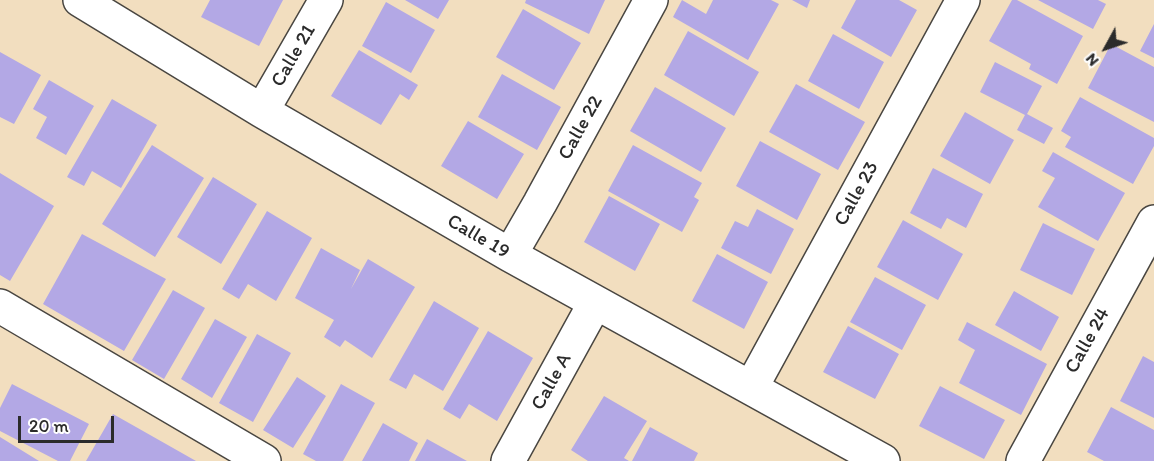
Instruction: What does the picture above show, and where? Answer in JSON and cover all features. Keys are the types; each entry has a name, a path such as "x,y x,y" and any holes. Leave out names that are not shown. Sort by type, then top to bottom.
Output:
{"street":[{"name":"Calle 19","path":"80,0 262,111 510,255 883,461"},
{"name":"Calle 21","path":"262,111 326,0"},
{"name":"Calle 22","path":"510,255 651,0"},
{"name":"Calle 23","path":"751,388 963,0"},
{"name":"Calle 24","path":"1023,461 1154,222"},
{"name":"Calle A","path":"508,461 595,303"},
{"path":"3,314 223,451 264,461"}],"building":[{"path":"210,0 283,0 259,46 201,17"},
{"path":"405,0 449,0 438,19"},
{"path":"526,0 605,0 589,34 525,3"},
{"path":"682,0 706,14 713,0 771,0 779,4 748,60 673,17"},
{"path":"792,0 810,0 807,8"},
{"path":"856,0 899,0 917,10 891,57 841,28"},
{"path":"1012,0 1017,0 1083,36 1057,84 1029,69 1031,64 989,41"},
{"path":"1038,0 1098,0 1106,4 1093,29"},
{"path":"386,2 435,30 411,73 362,46"},
{"path":"523,9 581,43 554,90 496,57"},
{"path":"1154,24 1154,58 1140,51"},
{"path":"688,31 759,72 734,116 664,75"},
{"path":"833,34 884,62 859,109 808,81"},
{"path":"1111,44 1154,67 1154,122 1088,88"},
{"path":"359,50 418,85 409,100 400,94 381,125 331,96"},
{"path":"0,52 41,75 14,124 0,117"},
{"path":"995,62 1042,86 1027,114 1053,128 1044,144 1017,130 1025,115 980,92"},
{"path":"502,74 561,107 537,150 478,117"},
{"path":"49,80 94,106 66,155 36,138 47,117 33,109"},
{"path":"796,84 865,122 838,170 769,132"},
{"path":"655,87 726,128 701,172 630,131"},
{"path":"1080,97 1154,138 1154,146 1133,184 1065,147 1071,137 1061,131"},
{"path":"112,99 157,125 121,188 92,171 84,186 67,177"},
{"path":"965,112 1014,140 990,184 940,156"},
{"path":"468,121 524,154 497,199 441,166"},
{"path":"760,141 821,174 797,220 736,186"},
{"path":"152,145 204,178 155,257 102,224"},
{"path":"633,145 702,183 694,197 699,200 682,232 608,191"},
{"path":"1053,152 1125,193 1098,241 1038,207 1055,178 1042,171"},
{"path":"933,168 983,194 966,228 947,218 941,229 910,213"},
{"path":"0,173 54,206 10,281 0,275"},
{"path":"213,177 257,204 221,264 177,237"},
{"path":"609,196 660,224 635,271 584,242"},
{"path":"757,209 794,229 771,274 721,248 735,221 748,227"},
{"path":"267,211 312,238 276,301 248,284 239,299 222,289"},
{"path":"903,220 963,254 938,300 877,267"},
{"path":"1043,223 1095,249 1072,295 1020,270"},
{"path":"82,234 166,279 124,351 43,304"},
{"path":"321,248 360,270 351,289 368,259 415,287 372,358 345,340 340,347 324,337 334,320 295,298"},
{"path":"717,254 768,282 744,329 692,301"},
{"path":"875,277 926,305 902,350 850,322"},
{"path":"173,290 205,308 164,379 132,360"},
{"path":"1014,291 1059,317 1041,351 995,325"},
{"path":"434,301 479,328 443,391 414,374 406,389 389,380"},
{"path":"215,319 247,337 212,398 181,379"},
{"path":"967,322 1047,364 1021,415 959,383 975,350 958,340"},
{"path":"848,326 899,354 875,399 823,372"},
{"path":"488,331 533,358 497,421 469,404 460,419 443,409"},
{"path":"257,334 291,353 253,422 219,403"},
{"path":"1143,356 1154,362 1154,418 1120,401"},
{"path":"297,377 326,396 293,448 263,430"},
{"path":"12,384 89,424 70,461 58,461 0,431 0,408"},
{"path":"341,384 375,403 343,461 316,461 303,454"},
{"path":"940,386 1005,420 984,459 919,426"},
{"path":"604,396 647,421 624,458 629,461 588,461 571,450"},
{"path":"1111,407 1154,430 1154,461 1104,461 1087,452"},
{"path":"113,414 196,461 86,461"},
{"path":"383,423 418,443 409,461 362,461"},
{"path":"650,427 698,453 694,461 632,461"},
{"path":"0,437 39,461 0,461"},
{"path":"427,439 467,461 415,461"}]}
